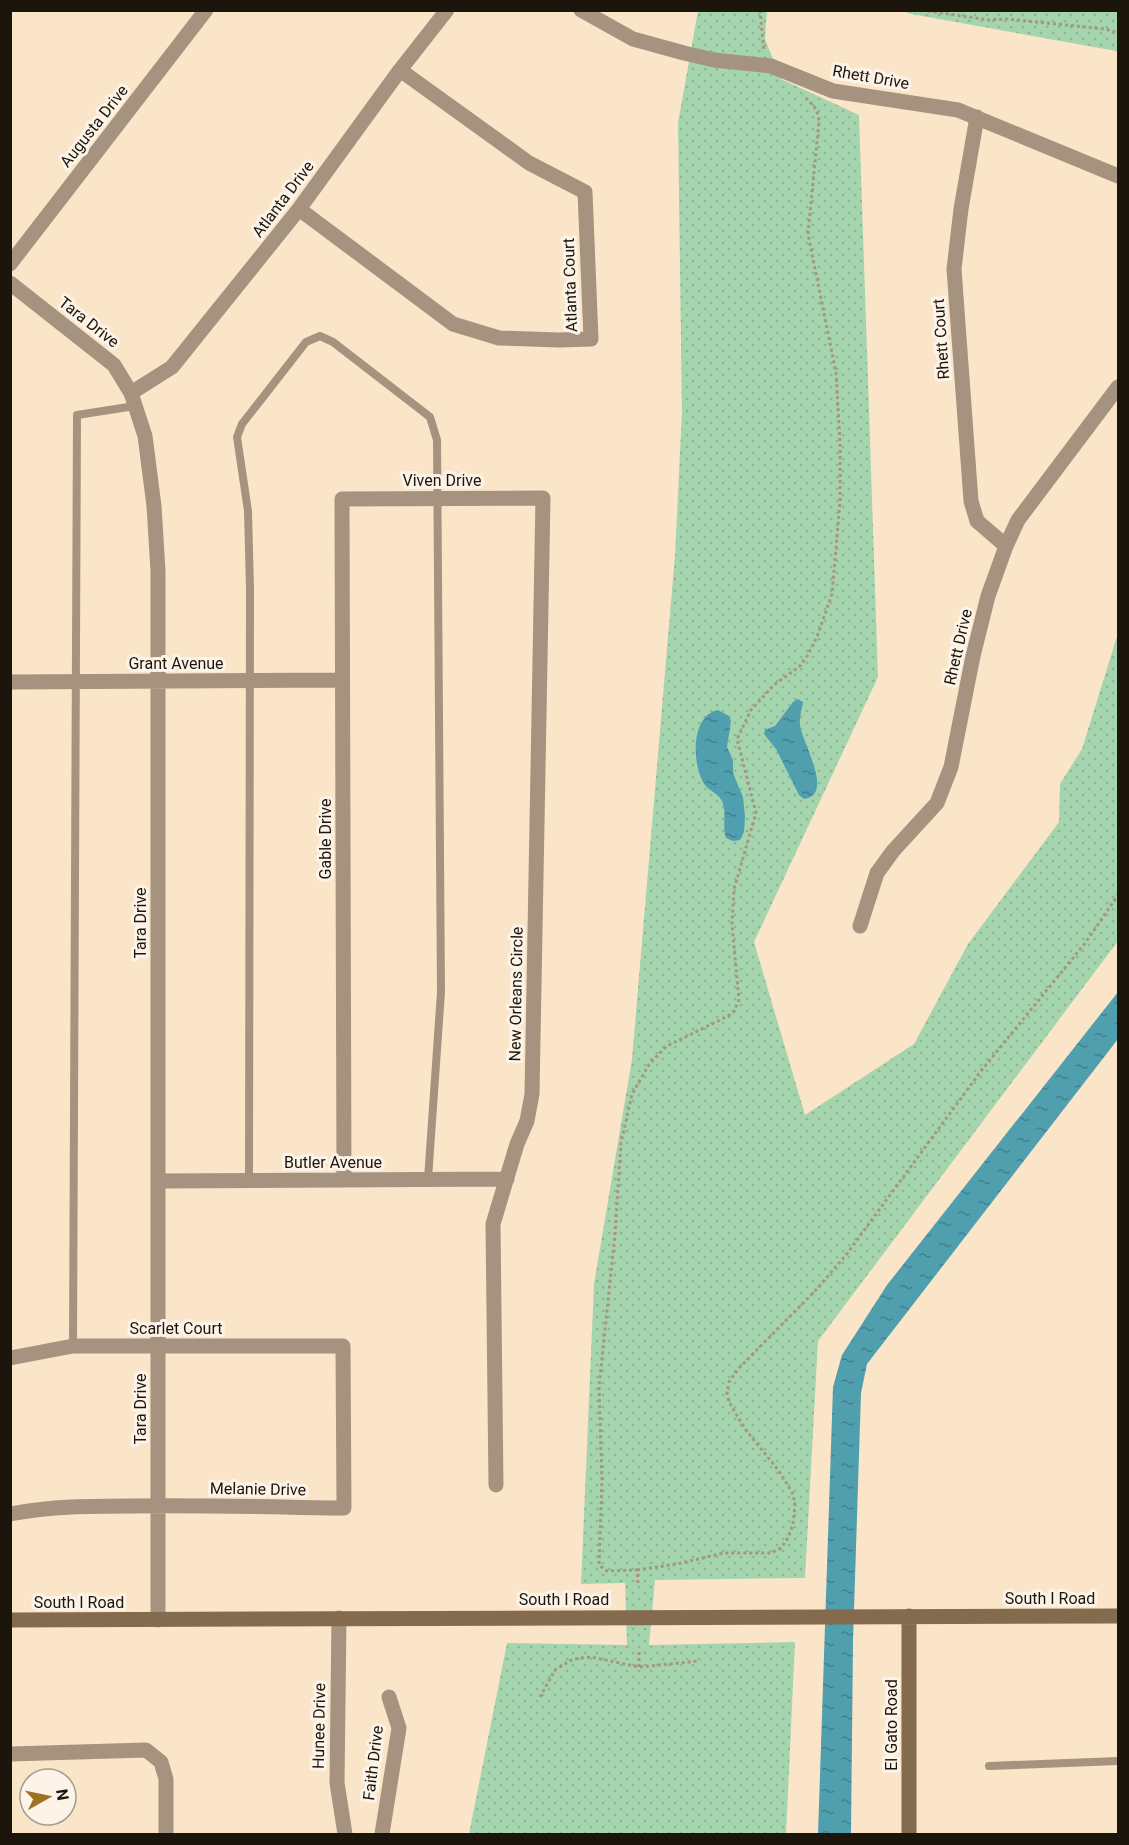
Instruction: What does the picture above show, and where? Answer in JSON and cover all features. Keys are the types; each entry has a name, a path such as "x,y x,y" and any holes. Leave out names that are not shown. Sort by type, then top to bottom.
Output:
{"main road":[{"name":"South I Road","path":"10,1620 1119,1616"},
{"name":"El Gato Road","path":"909,1617 909,1834"}],"street":[{"name":"Augusta Drive","path":"10,264 206,10"},
{"name":"Atlanta Drive","path":"133,400 172,367 300,209 400,70 447,10"},
{"name":"Rhett Drive","path":"581,10 633,39 684,53 714,60 771,66 833,91 958,110 1119,176"},
{"name":"Atlanta Court","path":"300,209 453,324 499,338 591,339 585,192 529,163 400,70"},
{"name":"Rhett Court","path":"977,117 961,208 954,269 959,355 971,501 976,521 1006,546"},
{"name":"Tara Drive","path":"10,283 114,365 133,400 145,436 154,506 158,571 158,1620"},
{"name":"Rhett Drive","path":"860,926 877,873 892,850 937,803 947,776 988,596 1018,520 1119,387"},
{"name":"Viven Drive","path":"342,499 543,498"},
{"name":"New Orleans Circle","path":"496,1485 493,1224 517,1144 527,1121 532,1094 543,498"},
{"name":"Gable Drive","path":"342,499 344,1180"},
{"name":"Grant Avenue","path":"10,682 342,680"},
{"name":"Butler Avenue","path":"159,1181 507,1179"},
{"name":"Scarlet Court","path":"10,1358 73,1346 343,1346"},
{"name":"Melanie Drive","path":"10,1514 73,1507 344,1508 343,1346"},
{"name":"Hunee Drive","path":"339,1618 337,1783 345,1834"},
{"name":"Faith Drive","path":"382,1834 399,1728 389,1697"},
{"path":"10,1754 146,1750 161,1762 166,1779 166,1834"}],"lane":[{"path":"249,1180 248,511 237,437 242,424 306,342 320,336 333,342 430,417 437,440 441,992 428,1179"},
{"path":"73,1346 77,415 133,400"},
{"path":"989,1766 1119,1761"}],"path":[{"path":"760,10 764,54"},
{"path":"922,10 989,20 1008,19 1105,29 1119,33"},
{"path":"794,92 813,104 819,121 808,234 836,373 840,442 840,502 832,594 817,637 800,666 774,685 751,710 737,739 756,813 735,889 732,925 739,1000 735,1011 728,1017 667,1046 650,1063 632,1094 621,1143 615,1233 599,1387 602,1481 599,1565 607,1571 637,1570 724,1553 771,1553 781,1548 793,1524 795,1505 793,1494 779,1471 745,1429 729,1402 727,1392 729,1382 739,1368 815,1291 846,1255 981,1071 1086,942 1119,895"},
{"path":"637,1570 638,1583"},
{"path":"639,1651 639,1666"},
{"path":"540,1697 555,1670 573,1659 591,1657 639,1666 699,1661"}],"green space":[{"path":"698,11 767,11 765,39 781,79 859,115 878,677 754,942 805,1115 914,1044 968,944 1059,822 1060,784 1082,749 1118,633 1118,941 818,1341 805,1578 655,1580 649,1645 795,1642 786,1834 469,1834 507,1643 627,1645 625,1583 581,1584 594,1284 632,1059 675,555 682,412 678,123"},
{"path":"903,11 1118,11 1118,53 1116,51"}],"water":[{"path":"798,699 803,702 800,725 817,779 817,788 813,795 804,799 799,795 776,749 764,734 765,730 775,726 793,702"},
{"path":"718,710 729,716 731,721 727,747 733,760 733,773 743,797 744,832 740,840 733,841 726,838 722,801 705,785 697,763 698,730 709,714"},
{"path":"1118,992 1118,1039 867,1364 861,1393 853,1641 851,1834 818,1834 833,1387 842,1355 887,1285"}]}
